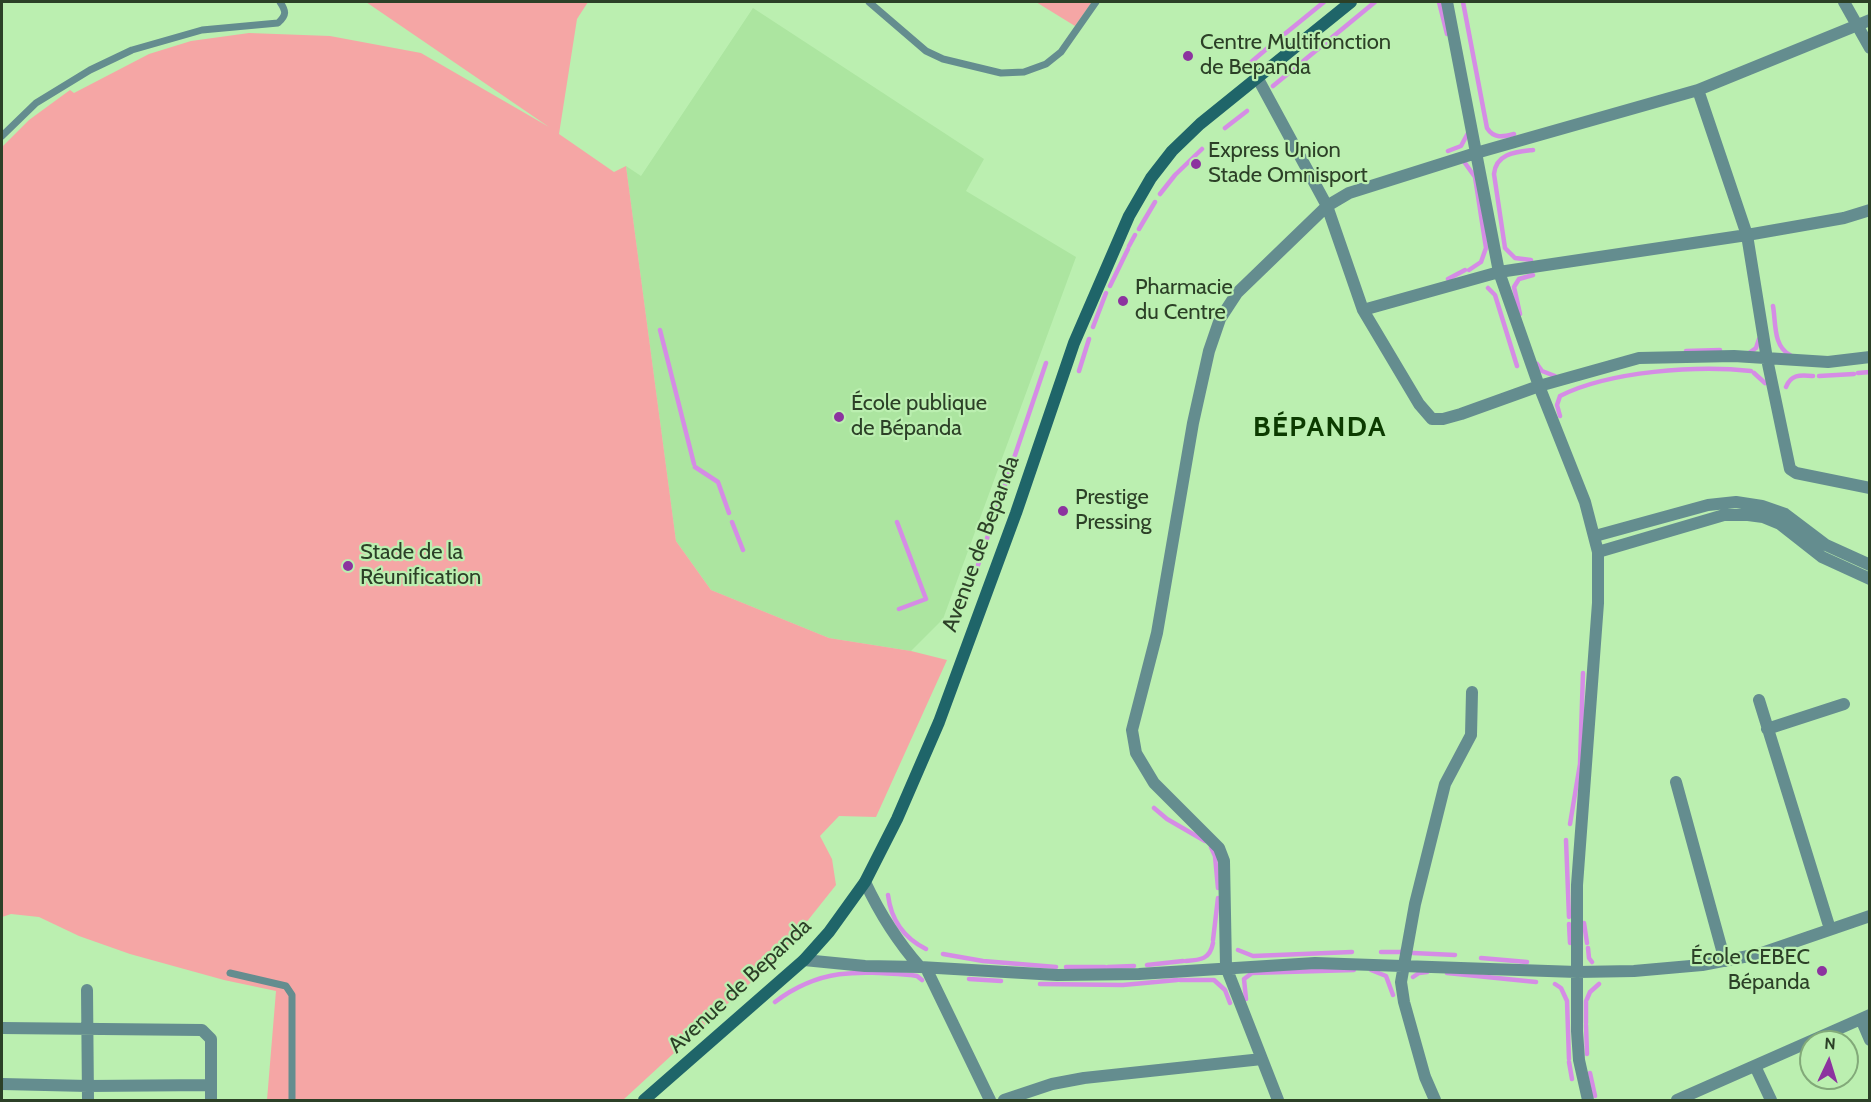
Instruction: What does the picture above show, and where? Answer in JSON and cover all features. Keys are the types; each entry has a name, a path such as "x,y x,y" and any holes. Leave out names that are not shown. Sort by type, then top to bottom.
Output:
{"main road":[{"name":"Avenue de Bepanda","path":"644,1101 804,960 829,932 865,882 922,765 1016,513 1074,343 1129,216 1151,178 1172,151 1200,124 1351,2"}],"street":[{"path":"1447,2 1498,272 1539,386 1585,502 1598,552 1598,603 1577,885 1579,1060 1588,1101"},
{"path":"1844,2 1869,48"},
{"path":"1278,1101 1226,967 1224,861 1219,848 1154,783 1136,753 1132,730 1157,633 1196,413 1209,351 1220,319 1237,293 1327,206 1349,194 1476,153 1698,90 1869,20"},
{"path":"1257,77 1327,206 1363,310 1419,404 1432,419 1443,419 1461,414 1539,386 1639,358 1734,356 1827,362 1869,357"},
{"path":"1698,90 1747,235 1767,359 1790,469 1796,473 1869,488"},
{"path":"1363,310 1498,272 1747,235 1844,218 1869,210"},
{"path":"1595,537 1708,505 1743,503 1762,506 1785,514 1826,545 1869,565"},
{"path":"1598,552 1724,515 1748,515 1763,517 1780,524 1822,557 1869,579"},
{"path":"1435,1101 1425,1077 1404,1002 1401,982 1402,965 1445,784 1471,735 1472,692"},
{"path":"1759,700 1830,929"},
{"path":"1767,729 1844,704"},
{"path":"1676,782 1725,961"},
{"path":"865,882 879,912 905,950 923,967 990,1101"},
{"path":"804,960 865,966 1057,975 1139,974 1315,963 1577,972 1634,971 1702,966 1759,954 1869,916"},
{"path":"87,990 88,1101"},
{"path":"1677,1101 1865,1017 1869,1040"},
{"path":"2,1028 206,1031 211,1039 211,1101"},
{"path":"1004,1101 1052,1084 1084,1078 1262,1059"},
{"path":"1755,1066 1770,1101"},
{"path":"2,1084 211,1085"}],"lane":[{"path":"2,136 36,103 90,70 132,50 202,30 278,23 285,17 286,11 280,2"},
{"path":"869,2 926,51 943,59 1001,73 1024,72 1046,64 1061,52 1096,2"},
{"path":"230,973 286,986 291,995 292,1101"}],"shaded area":[{"name":"Stade de la Réunification","path":"366,2 588,2 577,19 559,134 614,172 626,166 676,541 711,590 829,638 911,651 947,660 876,817 839,816 820,836 832,859 836,885 770,968 749,984 623,1100 267,1100 276,991 224,980 130,954 79,936 39,917 11,914 2,917 2,147 29,120 70,90 74,93 149,54 191,41 249,33 330,36 421,53 549,127"},
{"path":"1036,2 1092,2 1075,26"},
{"name":"École publique de Bépanda","path":"753,8 984,159 966,191 1076,257 943,619 911,651 829,638 711,590 676,541 626,166 641,176"}],"waterway":[{"path":"1281,37 1324,2"},
{"path":"1273,86 1375,2"},
{"path":"1439,2 1447,34"},
{"path":"1463,2 1487,128 1496,136 1514,134"},
{"path":"1243,69 1270,46"},
{"path":"1225,128 1247,111"},
{"path":"1448,151 1461,146 1468,133"},
{"path":"1160,194 1175,175 1202,149"},
{"path":"1531,260 1515,258 1505,248 1494,174 1503,158 1514,153 1533,150"},
{"path":"1465,163 1475,177 1486,248 1481,262 1469,270"},
{"path":"1139,229 1155,202"},
{"path":"1129,246 1135,235"},
{"path":"1110,286 1128,249"},
{"path":"1448,279 1465,270"},
{"path":"1520,314 1514,287 1519,279 1533,275"},
{"path":"1488,288 1495,295 1517,366"},
{"path":"1093,327 1106,293"},
{"path":"1773,306 1778,340 1790,355"},
{"path":"660,330 694,464"},
{"path":"1079,371 1089,339"},
{"path":"1749,353 1756,348 1759,339"},
{"path":"1686,351 1720,350"},
{"path":"976,571 1046,363"},
{"path":"1537,364 1542,371 1555,376"},
{"path":"1560,416 1557,405 1560,396 1603,381 1680,370 1751,371"},
{"path":"1858,373 1870,372"},
{"path":"1754,373 1765,383"},
{"path":"1819,376 1854,374"},
{"path":"1786,387 1793,378 1813,376"},
{"path":"695,467 718,482 729,513"},
{"path":"732,522 743,550"},
{"path":"897,522 926,599 899,609"},
{"path":"1570,824 1580,764 1583,673"},
{"path":"1154,808 1167,819 1205,841"},
{"path":"1566,840 1569,917"},
{"path":"1211,847 1215,856 1218,888"},
{"path":"888,895 892,912 900,927 905,934 926,949"},
{"path":"1213,940 1218,898"},
{"path":"1584,923 1587,943"},
{"path":"1569,924 1570,943"},
{"path":"1186,961 1204,958 1210,952 1213,943"},
{"path":"1588,948 1592,962"},
{"path":"1381,952 1403,952 1403,949"},
{"path":"1238,950 1253,956 1352,952"},
{"path":"1413,953 1455,955"},
{"path":"943,954 983,961 1056,967"},
{"path":"1481,958 1527,962"},
{"path":"1147,965 1183,961"},
{"path":"1108,967 1134,966"},
{"path":"1066,967 1105,967"},
{"path":"1246,999 1244,979 1252,973 1354,970"},
{"path":"1371,970 1386,976 1393,995"},
{"path":"1413,977 1427,972"},
{"path":"1447,973 1536,982"},
{"path":"775,1002 808,983 840,974 891,974 917,976 922,980"},
{"path":"969,979 1001,981"},
{"path":"1040,984 1123,985 1177,980"},
{"path":"1180,980 1214,980 1225,990 1230,1003"},
{"path":"1555,984 1561,988 1567,1001 1569,1059"},
{"path":"1587,999 1590,992 1599,984"},
{"path":"1586,1001 1586,1023"},
{"path":"1586,1025 1587,1054"},
{"path":"1569,1062 1572,1079"},
{"path":"1590,1073 1595,1096"}],"place":[{"name":"Centre Multifonction de Bepanda","path":"1188,56"},
{"name":"Express Union Stade Omnisport","path":"1196,164"},
{"name":"Pharmacie du Centre","path":"1123,301"},
{"name":"École publique de Bépanda","path":"839,417"},
{"name":"Prestige Pressing","path":"1063,511"},
{"name":"Stade de la Réunification","path":"348,566"},
{"name":"École CEBEC Bépanda","path":"1822,971"}],"district":[{"name":"BÉPANDA","path":"1320,428"}]}
